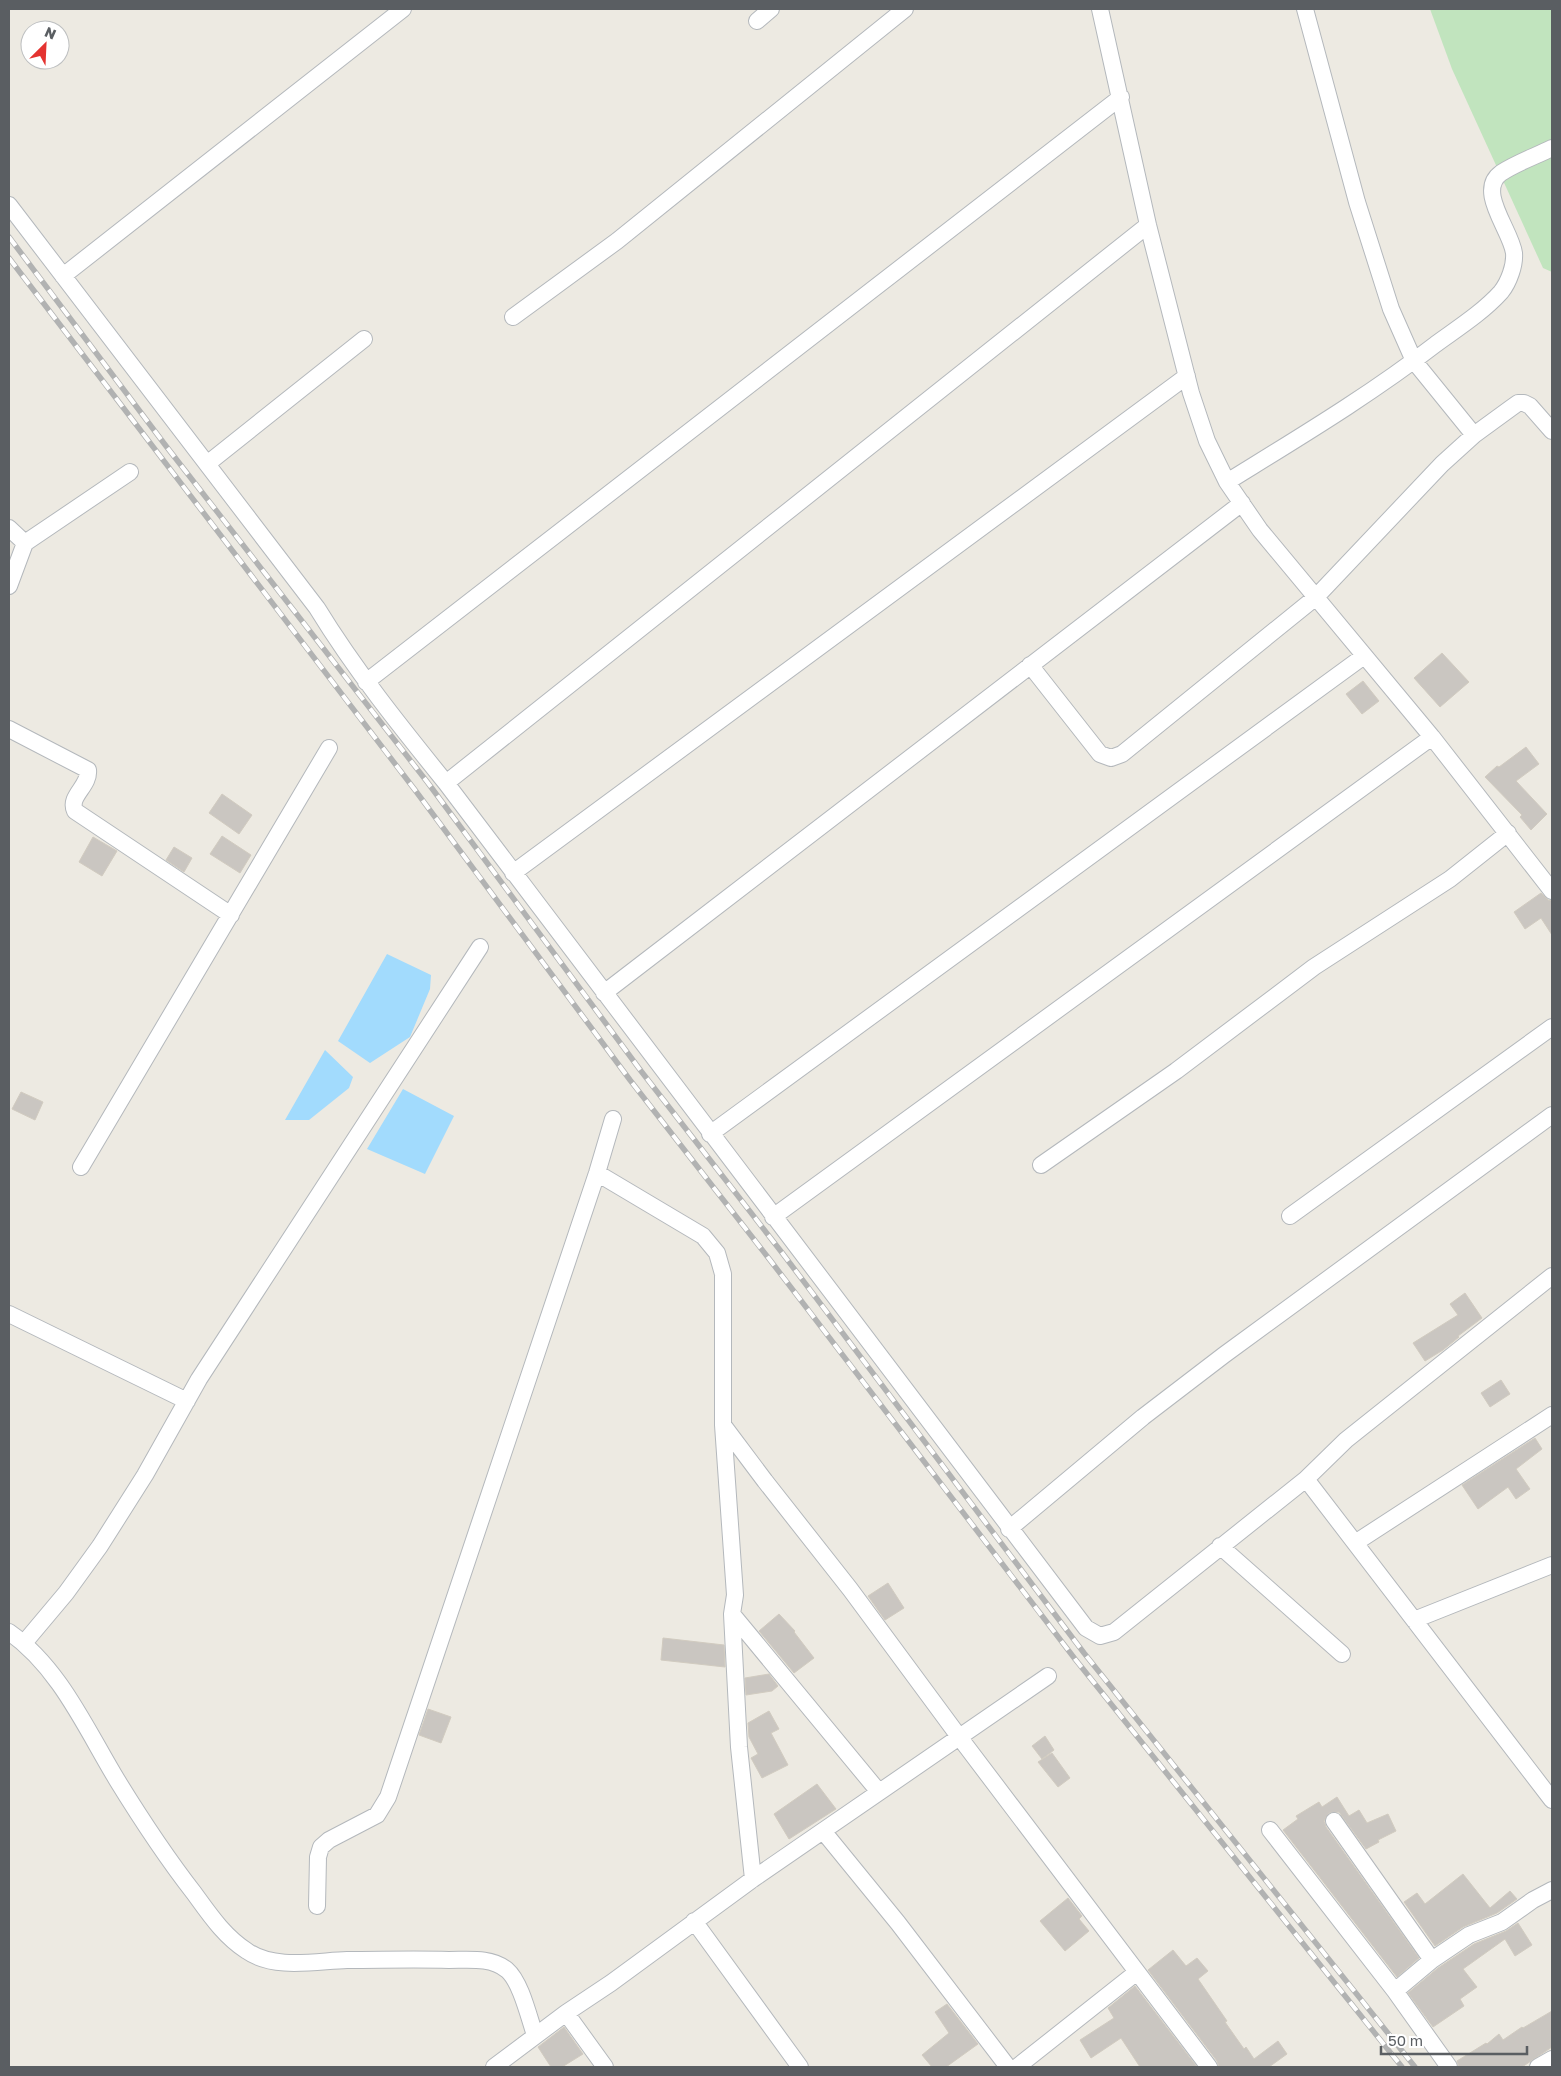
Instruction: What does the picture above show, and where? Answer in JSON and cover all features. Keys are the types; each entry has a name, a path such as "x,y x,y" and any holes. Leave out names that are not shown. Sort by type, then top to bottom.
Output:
{"street":[{"path":"63,276 403,9"},
{"path":"756,20 771,9"},
{"path":"513,317 617,240 906,9"},
{"path":"1100,9 1148,225 1187,376 1206,441 1227,482 1260,530 1432,737 1552,891"},
{"path":"1306,9 1357,202 1391,309 1414,361 1474,435"},
{"path":"366,682 1121,97"},
{"path":"1227,482 1354,404 1480,311 1502,290 1512,271 1514,253 1492,198 1492,185 1500,174 1552,148"},
{"path":"9,205 318,608 366,682 446,784 1009,1529 1086,1628 1100,1636 1114,1632 1306,1479 1346,1440 1552,1276"},
{"path":"446,784 1148,225"},
{"path":"207,464 364,339"},
{"path":"513,873 1187,376"},
{"path":"1030,665 1100,754 1111,758 1122,754 1316,597 1442,464 1474,435 1518,403 1530,406 1552,431"},
{"path":"9,586 24,543 130,472"},
{"path":"604,993 1242,503"},
{"path":"9,528 24,543"},
{"path":"710,1134 1364,656"},
{"path":"9,729 88,770 87,781 74,800 73,806 75,811 232,915"},
{"path":"773,1217 1432,737"},
{"path":"82,1168 329,748"},
{"path":"1041,1165 1176,1071 1314,968 1450,879 1508,833"},
{"path":"1528,858 1552,873"},
{"path":"24,1643 66,1593 100,1546 145,1475 199,1379 480,947"},
{"path":"1290,1216 1552,1027"},
{"path":"1009,1529 1143,1417 1224,1355 1552,1115"},
{"path":"317,1906 318,1857 321,1847 329,1840 377,1815 388,1797 613,1119"},
{"path":"596,1173 703,1236 717,1253 723,1274 724,1425 734,1596 732,1614 739,1747 753,1879"},
{"path":"9,1314 187,1401"},
{"path":"1356,1543 1552,1415"},
{"path":"724,1425 765,1481 850,1589 960,1738 1209,2067"},
{"path":"1306,1479 1552,1800"},
{"path":"1220,1546 1342,1654"},
{"path":"1414,1620 1552,1565"},
{"path":"732,1614 879,1792"},
{"path":"9,1632 24,1643 56,1679 79,1713 117,1780 169,1860 224,1933 248,1952 267,1960 290,1962 419,1959 494,1962 508,1970 517,1982 535,2036"},
{"path":"494,2067 566,2012 611,1983 753,1879 1048,1676"},
{"path":"1334,1821 1432,1960"},
{"path":"1270,1830 1395,1991 1449,2067"},
{"path":"823,1831 898,1923 1008,2067"},
{"path":"1395,1991 1432,1960 1469,1935 1502,1922 1533,1900 1552,1890"},
{"path":"694,1921 800,2067"},
{"path":"1018,2067 1137,1972"},
{"path":"566,2012 605,2067"},
{"path":"1538,2067 1552,2059"}],"green space":[{"path":"1430,9 1552,9 1552,272 1543,268 1452,69"}],"water":[{"path":"387,954 431,975 430,989 410,1037 370,1063 338,1041"},
{"path":"325,1050 353,1077 349,1088 309,1120 285,1120"},
{"path":"403,1089 454,1116 425,1174 367,1149"}],"building":[{"path":"1442,653 1469,682 1440,707 1414,678"},
{"path":"1363,681 1379,701 1362,714 1346,694"},
{"path":"1526,747 1539,764 1516,781 1547,814 1531,830 1520,817 1522,815 1485,777 1497,766 1499,767"},
{"path":"222,794 252,815 239,834 209,813"},
{"path":"222,836 251,855 240,873 210,854"},
{"path":"93,837 117,851 102,876 79,862"},
{"path":"174,847 192,858 184,872 166,860"},
{"path":"1541,893 1548,900 1552,901 1552,935 1541,918 1525,929 1514,912"},
{"path":"21,1092 43,1102 35,1120 12,1109"},
{"path":"1465,1293 1482,1318 1443,1350 1425,1361 1413,1343 1458,1315 1450,1304"},
{"path":"1501,1380 1510,1394 1490,1407 1481,1393"},
{"path":"1535,1438 1542,1449 1516,1469 1530,1489 1516,1499 1508,1487 1478,1509 1462,1485"},
{"path":"888,1583 904,1608 885,1620 868,1596"},
{"path":"779,1614 795,1631 814,1658 794,1673 759,1631"},
{"path":"663,1638 724,1645 725,1667 661,1660"},
{"path":"769,1674 778,1686 772,1691 746,1695 745,1678"},
{"path":"428,1709 451,1717 441,1743 419,1735"},
{"path":"769,1711 779,1729 771,1733 788,1765 762,1778 751,1758 758,1754 749,1737 748,1723"},
{"path":"1045,1736 1054,1750 1042,1759 1032,1746"},
{"path":"1052,1753 1070,1778 1058,1787 1038,1762"},
{"path":"817,1784 836,1809 789,1839 774,1814"},
{"path":"1337,1797 1349,1816 1359,1810 1367,1823 1388,1814 1396,1831 1378,1840 1379,1842 1366,1849 1339,1812 1329,1813 1324,1821 1326,1827 1419,1958 1397,1977 1283,1830 1298,1819 1296,1816 1319,1802 1322,1807"},
{"path":"1463,1874 1490,1908 1510,1891 1517,1899 1497,1913 1463,1927 1435,1946 1404,1902 1417,1893 1425,1904"},
{"path":"1068,1898 1082,1916 1079,1919 1089,1931 1065,1951 1040,1921"},
{"path":"1518,1923 1532,1945 1515,1956 1505,1939 1463,1969 1477,1987 1460,1999 1464,2006 1433,2027 1408,1993 1438,1968 1474,1944 1506,1931"},
{"path":"1173,1950 1186,1966 1197,1958 1208,1971 1198,1979 1227,2021 1225,2022 1244,2049 1246,2047 1254,2059 1278,2041 1287,2054 1269,2067 1219,2067 1217,2061 1148,1970"},
{"path":"1135,1986 1197,2067 1140,2067 1121,2038 1091,2058 1080,2040 1114,2018 1108,2008"},
{"path":"947,2004 978,2044 946,2067 932,2067 922,2055 949,2033 935,2012"},
{"path":"1552,2011 1552,2047 1522,2067 1459,2067 1457,2061 1487,2044 1499,2034 1503,2040 1522,2027"},
{"path":"564,2027 583,2054 562,2067 551,2067 538,2047"}],"railway":[{"path":"9,237 166,446 428,783 641,1071 783,1254 1084,1653 1415,2067"},
{"path":"9,258 415,790 630,1080 1075,1659 1402,2067"}]}
